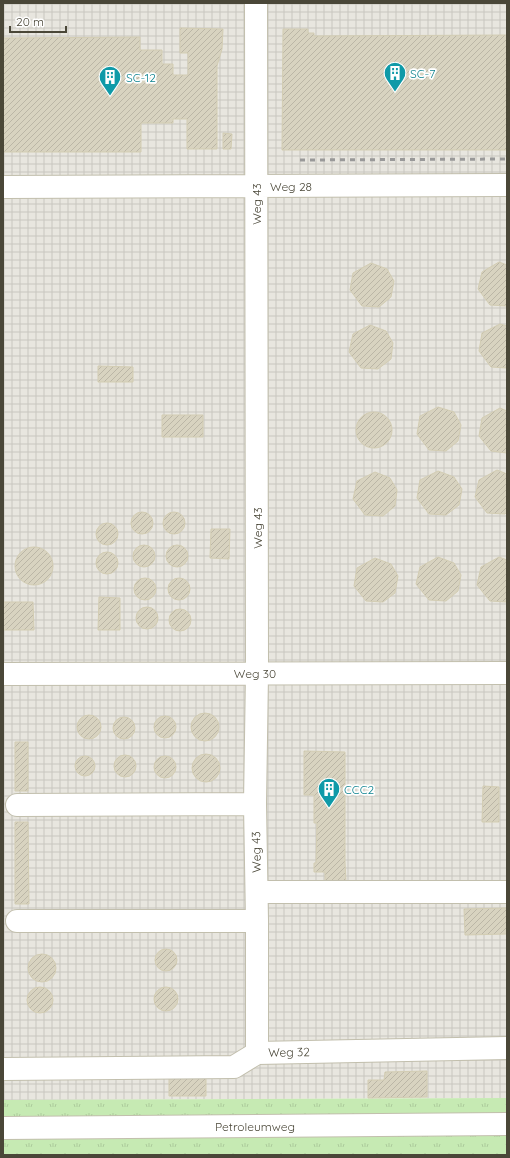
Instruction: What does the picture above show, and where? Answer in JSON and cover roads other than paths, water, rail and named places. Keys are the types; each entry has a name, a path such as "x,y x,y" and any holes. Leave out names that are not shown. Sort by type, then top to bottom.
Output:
{"street":[{"name":"Weg 43","path":"256,3 257,673 255,804 257,892 257,1053"},
{"name":"Weg 28","path":"3,187 507,185"},
{"name":"Weg 30","path":"3,674 507,673"},
{"path":"17,805 255,804"},
{"path":"257,892 507,892"},
{"path":"17,921 257,921"},
{"name":"Weg 32","path":"3,1069 234,1067 257,1053 507,1048"},
{"name":"Petroleumweg","path":"3,1128 507,1124"}],"railway":[{"path":"300,160 507,159"}],"place":[{"name":"SC-7","path":"395,92"},
{"name":"SC-12","path":"110,96"},
{"name":"CCC2","path":"329,808"}]}
